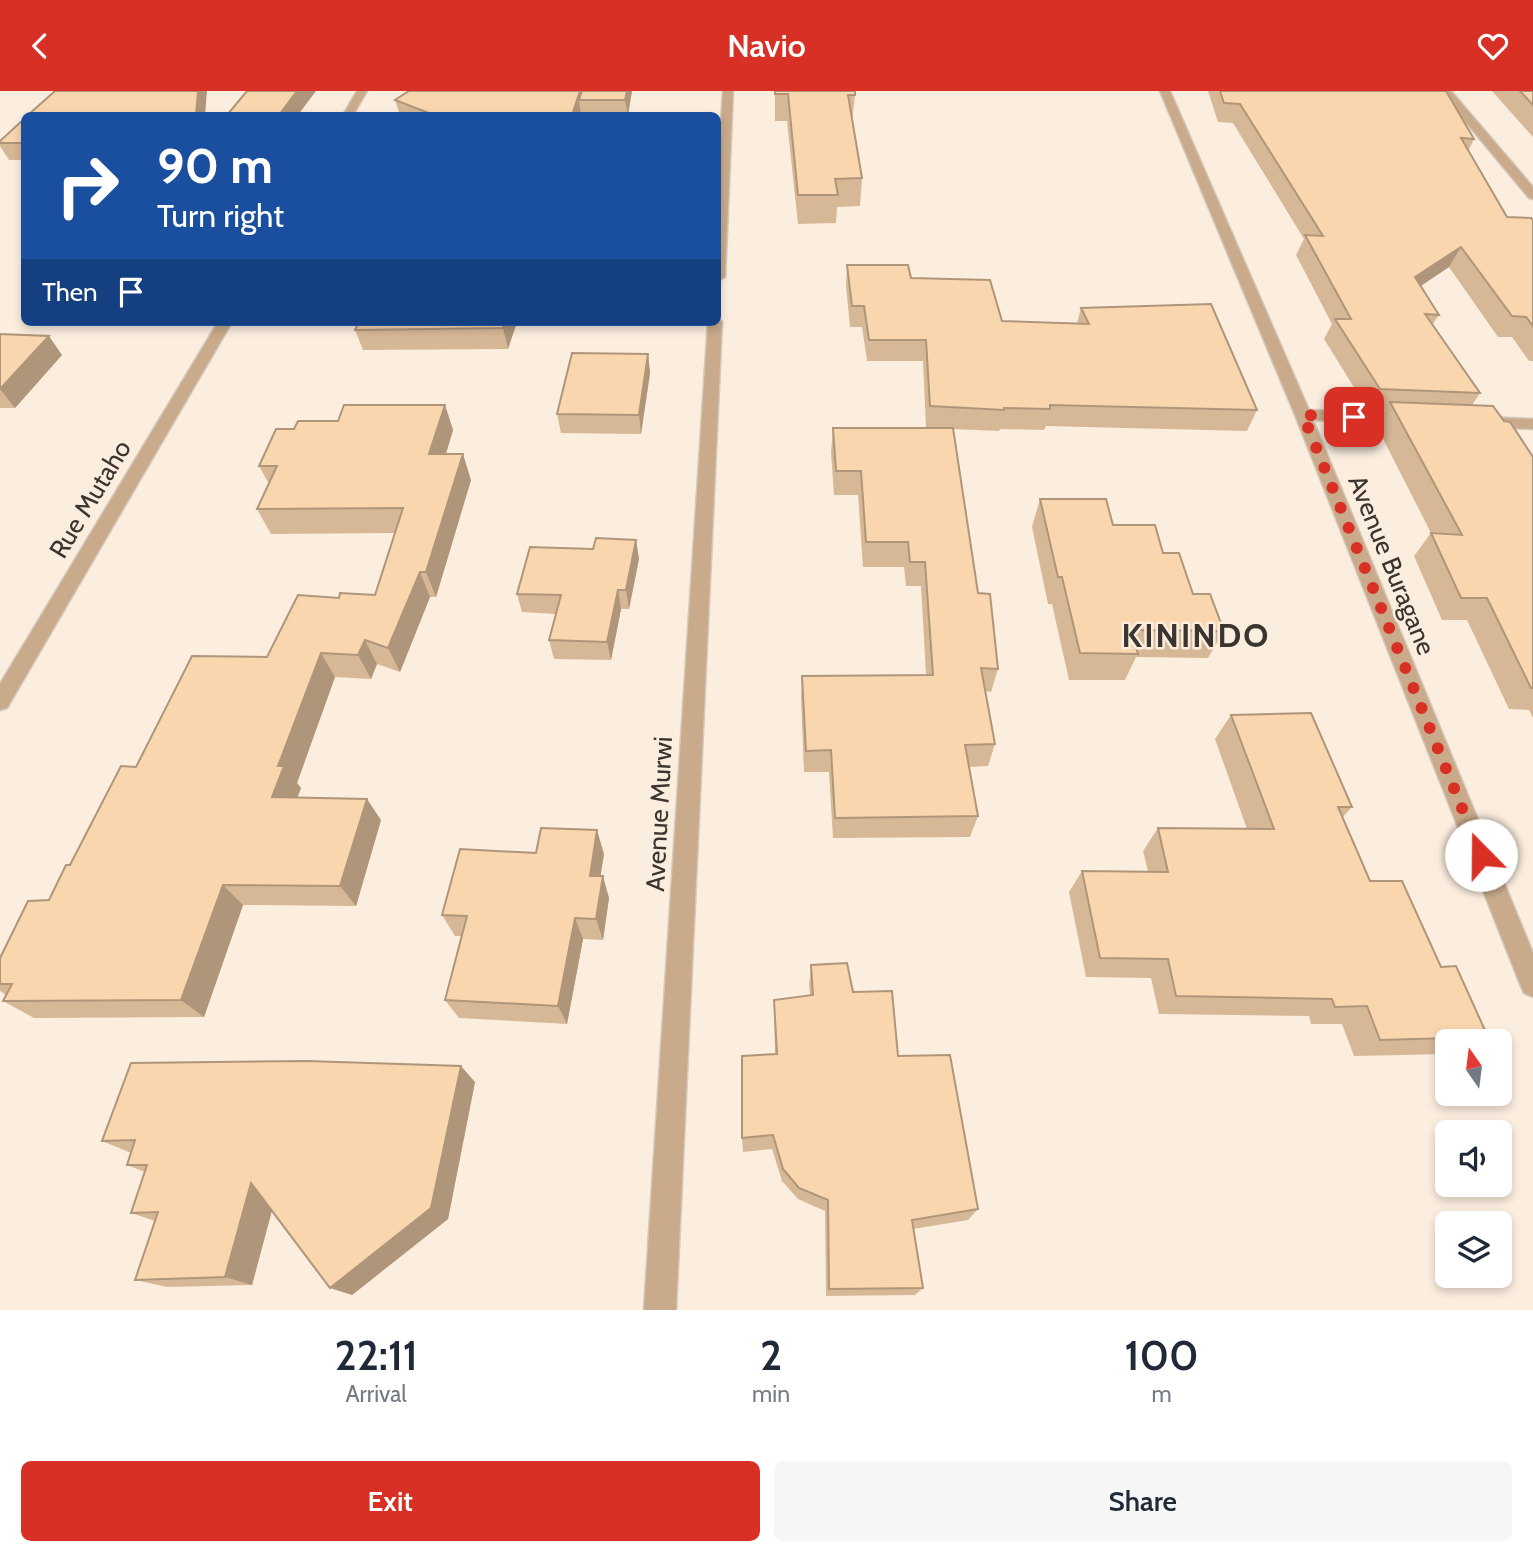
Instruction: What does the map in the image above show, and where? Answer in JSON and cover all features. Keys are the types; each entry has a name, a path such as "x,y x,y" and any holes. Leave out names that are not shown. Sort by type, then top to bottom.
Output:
{"street":[{"path":"350,112 362,91"},
{"path":"721,221 728,91"},
{"name":"Avenue Buragane","path":"1165,91 1303,415 1533,984"},
{"path":"1445,91 1533,195"},
{"name":"Rue Mutaho","path":"0,702 223,326"},
{"name":"Avenue Murwi","path":"660,1310 715,326"},
{"path":"1303,415 1425,420"},
{"path":"1465,421 1533,423"}],"building":[{"path":"55,91 198,91 196,112 31,112"},
{"path":"247,91 297,91 281,112 230,112"},
{"path":"409,91 580,91 573,112 426,112 395,100"},
{"path":"582,91 627,91 625,100 579,100"},
{"path":"775,91 855,91 855,95 848,95 862,178 835,179 838,195 798,195 788,94 775,94"},
{"path":"1220,91 1446,91 1474,139 1461,138 1507,217 1533,220 1533,326 1526,317 1512,316 1461,247 1415,277 1439,315 1425,314 1480,393 1380,389 1335,319 1351,319 1305,235 1323,236 1240,104 1224,103"},
{"path":"1520,91 1533,91 1533,105"},
{"path":"21,122 21,143 0,141"},
{"path":"847,265 908,265 911,278 990,280 1002,321 1089,324 1081,308 1211,304 1257,410 1050,405 1050,409 1004,410 930,406 926,340 869,340 864,306 852,306"},
{"path":"357,326 504,326 503,328 355,330"},
{"path":"0,334 49,336 0,389"},
{"path":"572,353 648,354 639,415 557,414"},
{"path":"1390,402 1493,406 1504,421 1510,422 1533,457 1533,688 1487,598 1461,598 1431,533 1462,535"},
{"path":"344,405 445,405 429,454 463,454 426,572 420,572 388,648 365,640 358,655 321,653 278,766 284,766 272,797 367,799 340,886 223,885 181,1000 3,1001 12,984 0,984 0,958 28,901 49,900 121,766 136,767 192,656 267,657 298,595 339,598 340,593 375,595 403,508 257,509 277,466 259,466 276,429 294,429 298,421 338,421"},
{"path":"833,428 953,428 978,593 990,594 998,669 981,668 995,744 965,745 978,816 835,818 831,750 806,751 802,676 933,675 925,562 910,562 908,542 866,542 861,471 836,471"},
{"path":"1040,499 1106,499 1113,525 1155,525 1163,553 1179,553 1193,594 1210,594 1224,631 1131,630 1138,654 1080,653 1062,577 1058,577"},
{"path":"596,538 636,540 626,590 618,590 607,642 549,640 561,595 517,594 530,547 593,549"},
{"path":"1311,713 1352,807 1338,807 1370,881 1402,881 1441,967 1456,966 1484,1029 1435,1029 1435,1038 1380,1040 1367,1006 1335,1007 1332,999 1176,996 1168,959 1100,958 1082,871 1168,872 1158,828 1274,829 1231,715"},
{"path":"541,828 597,830 590,876 603,876 596,919 575,918 558,1006 445,1000 467,916 442,915 460,849 536,853"},
{"path":"847,963 853,992 892,991 898,1056 950,1055 978,1209 912,1220 923,1288 829,1289 828,1200 799,1188 783,1169 773,1135 742,1138 742,1056 777,1054 774,1000 813,995 811,965"},
{"path":"307,1061 461,1066 431,1208 330,1288 251,1183 225,1277 135,1280 158,1212 131,1213 147,1165 127,1165 135,1140 102,1141 131,1063"}],"district":[{"name":"KININDO","path":"1196,635"}],"route":[{"path":"1354,417 1303,415 1481,855"}]}
